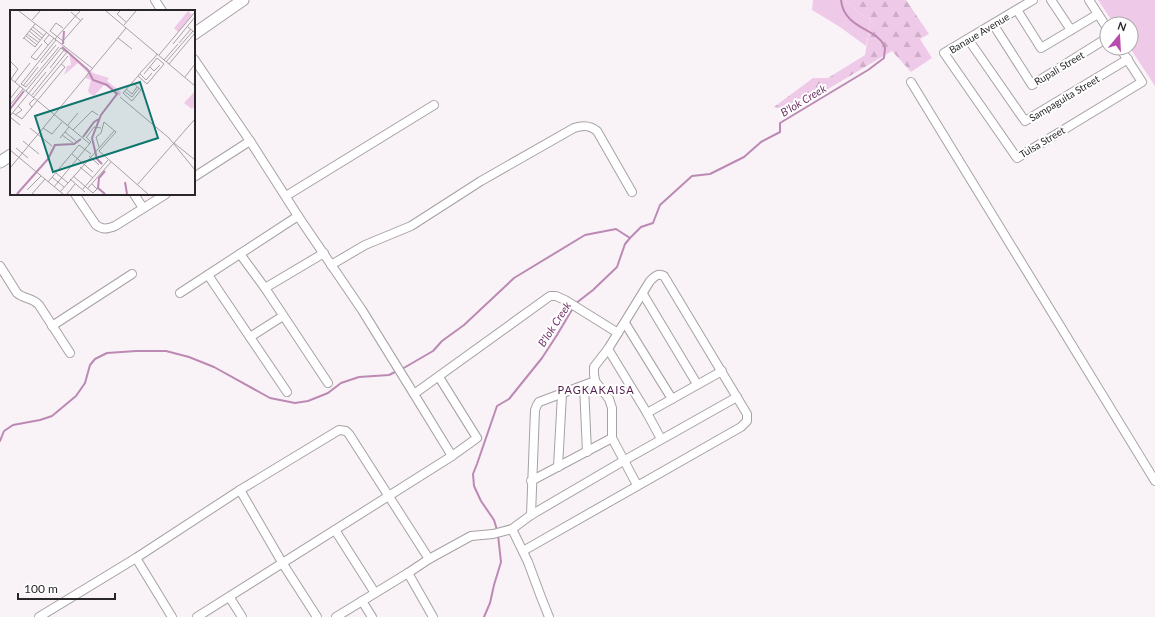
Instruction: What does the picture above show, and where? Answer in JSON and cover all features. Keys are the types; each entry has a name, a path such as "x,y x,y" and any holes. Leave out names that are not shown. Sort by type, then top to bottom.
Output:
{"main road":[{"path":"195,33 243,0"},
{"path":"0,162 10,156"}],"street":[{"path":"155,0 161,10"},
{"name":"Banaue Avenue","path":"944,53 1034,0"},
{"path":"1051,0 1071,30"},
{"path":"1017,10 1041,48 1098,14 1089,0"},
{"name":"Rupali Street","path":"993,24 1032,86 1099,43"},
{"name":"Sampaguita Street","path":"968,39 1025,122 1128,59"},
{"name":"Tulsa Street","path":"944,53 1017,158 1142,82 1126,56"},
{"path":"195,60 362,310 452,456"},
{"path":"911,82 1155,481"},
{"path":"286,196 434,105"},
{"path":"332,265 365,244 411,226 481,181 579,126 592,127 597,131 632,192"},
{"path":"195,175 250,141"},
{"path":"77,195 96,225 101,229 107,229 115,226 164,195"},
{"path":"135,195 143,208"},
{"path":"180,293 298,216"},
{"path":"240,254 265,288 328,384"},
{"path":"265,288 324,254"},
{"path":"0,266 17,293 20,296 36,302 70,353"},
{"path":"52,326 132,274"},
{"path":"523,551 745,424 748,418 722,371 664,276 661,274 655,276 650,281 625,323 594,367 595,381 609,399 612,413 612,438 638,485"},
{"path":"208,275 287,392"},
{"path":"643,294 697,384"},
{"path":"414,394 546,299 553,296 561,297 618,333"},
{"path":"250,337 283,316"},
{"path":"625,323 672,399"},
{"path":"608,349 647,412 661,439"},
{"path":"647,412 722,371"},
{"path":"197,617 230,598 452,456 477,438 439,377"},
{"path":"531,515 531,481 535,408 539,402 595,381"},
{"path":"584,386 586,452"},
{"path":"558,467 562,394"},
{"path":"336,617 408,574 429,559 471,536 497,533 512,529 531,515 624,460 737,397"},
{"path":"39,617 136,558 240,490 335,432 342,430 349,434 429,559"},
{"path":"531,481 612,438"},
{"path":"240,490 283,564 317,617"},
{"path":"512,529 528,562 549,617"},
{"path":"335,530 375,593"},
{"path":"136,558 172,617"},
{"path":"408,574 433,617"},
{"path":"230,598 242,617"},
{"path":"362,601 372,617"}],"green space":[{"path":"813,0 845,0 860,14 871,19 866,46 840,27 812,10"},
{"path":"845,0 906,0 929,34 920,39 932,58 911,72 892,51 791,111 774,107 813,78 828,78 865,55 871,19 860,14"},
{"path":"1098,0 1155,0 1155,86 1135,56 1139,56 1139,16 1109,16"}],"waterway":[{"name":"B'lok Creek","path":"575,304 593,290 617,267 625,244 641,227 653,223 660,205 692,176 710,174 744,157 761,142 780,132 780,123 868,70 884,58 885,48 882,41 848,17 841,0"},
{"path":"402,369 433,351 442,341 464,325 514,278 585,235 616,229 630,238"},
{"name":"B'lok Creek","path":"497,530 494,520 481,501 474,486 473,474 497,406 509,399 542,358 573,308"},
{"path":"0,441 4,431 13,425 52,416 76,396 85,383 90,365 95,359 107,353 166,351 189,357 214,367 270,398 295,403 308,401 328,393 341,383 359,377 389,375 395,372"},
{"name":"B'lok Creek","path":"484,617 490,603 501,562 498,535"}],"district":[{"name":"PAGKAKAISA","path":"596,389"}]}
